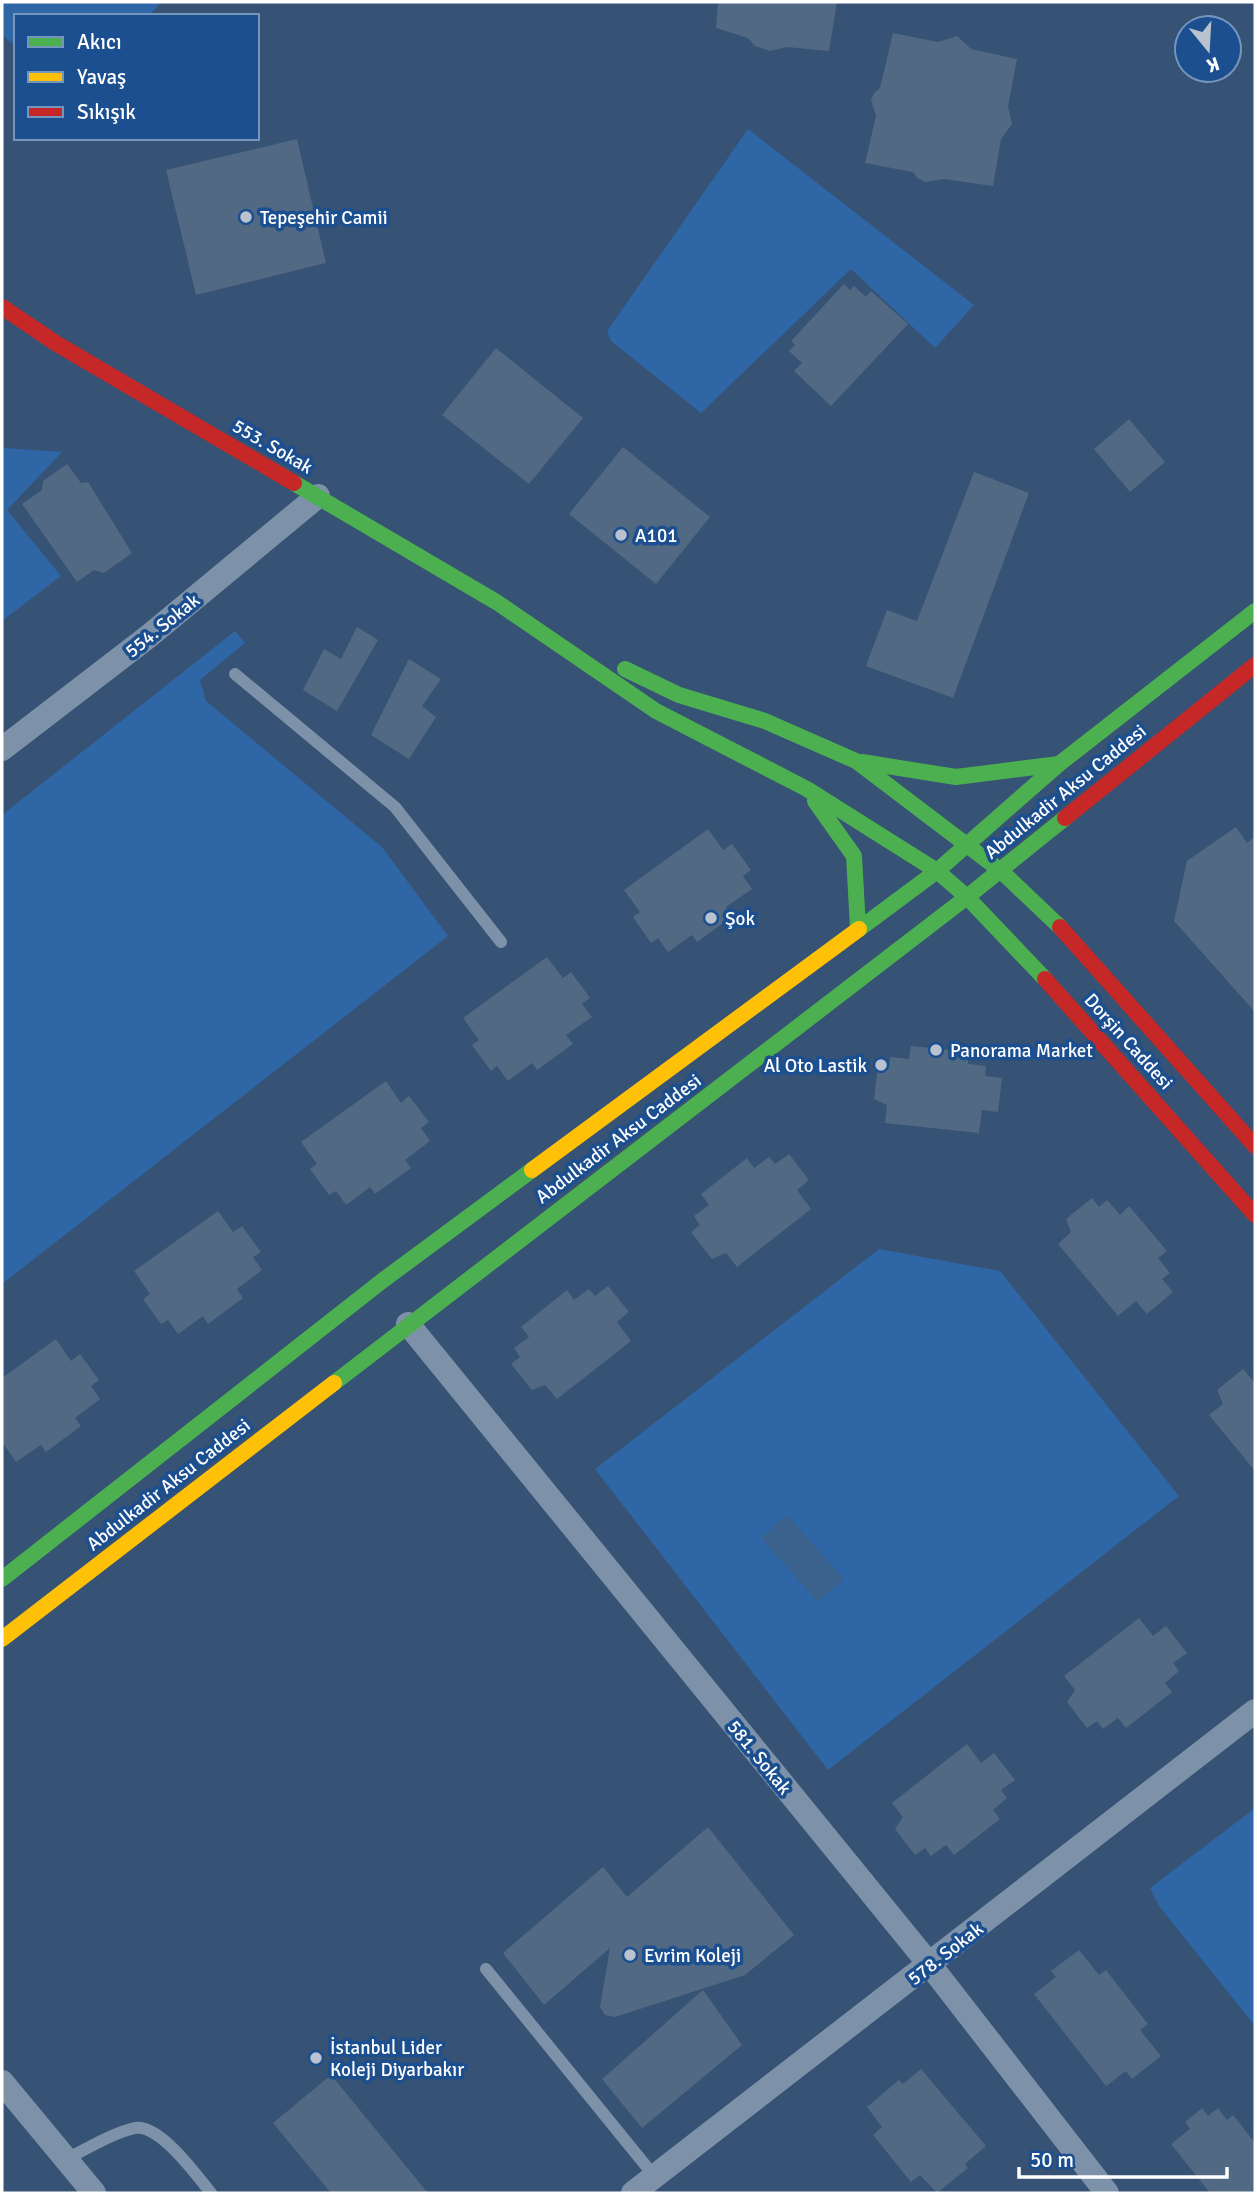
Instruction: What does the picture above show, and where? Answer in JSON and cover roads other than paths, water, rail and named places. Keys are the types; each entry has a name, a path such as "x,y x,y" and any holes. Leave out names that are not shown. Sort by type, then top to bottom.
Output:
{"main road":[{"name":"553. Sokak","path":"2,307 57,345 318,496 498,603 523,621"},
{"name":"Abdulkadir Aksu Caddesi","path":"2,1580 382,1281 937,871 1059,764 1255,611"},
{"path":"523,621 679,695 765,720 856,761 949,776 973,776 1059,764"},
{"name":"Dorşin Caddesi","path":"523,621 656,711 807,789 937,871 967,897 1129,1071 1255,1215"},
{"name":"Abdulkadir Aksu Caddesi","path":"2,1639 1001,871 1255,665"},
{"name":"Dorşin Caddesi","path":"856,761 1001,871 1095,964 1255,1146"},
{"path":"807,789 854,856 858,886 858,928"}],"street":[{"name":"554. Sokak","path":"2,749 149,636 318,496"},
{"name":"581. Sokak","path":"408,1325 930,1965 1107,2193"},
{"name":"578. Sokak","path":"633,2193 1255,1711"},
{"path":"2,2082 94,2193"}],"lane":[{"path":"235,674 396,807 501,942"},
{"path":"486,1969 655,2177"},
{"path":"66,2159 137,2127 154,2132 181,2157 211,2193"}],"place":[{"name":"Tepeşehir Camii","path":"246,217"},
{"name":"A101","path":"621,535"},
{"name":"Şok","path":"711,918"},
{"name":"Panorama Market","path":"936,1050"},
{"name":"Al Oto Lastik","path":"881,1065"},
{"name":"Evrim Koleji","path":"630,1955"},
{"name":"İstanbul Lider Koleji Diyarbakır","path":"316,2058"}]}
